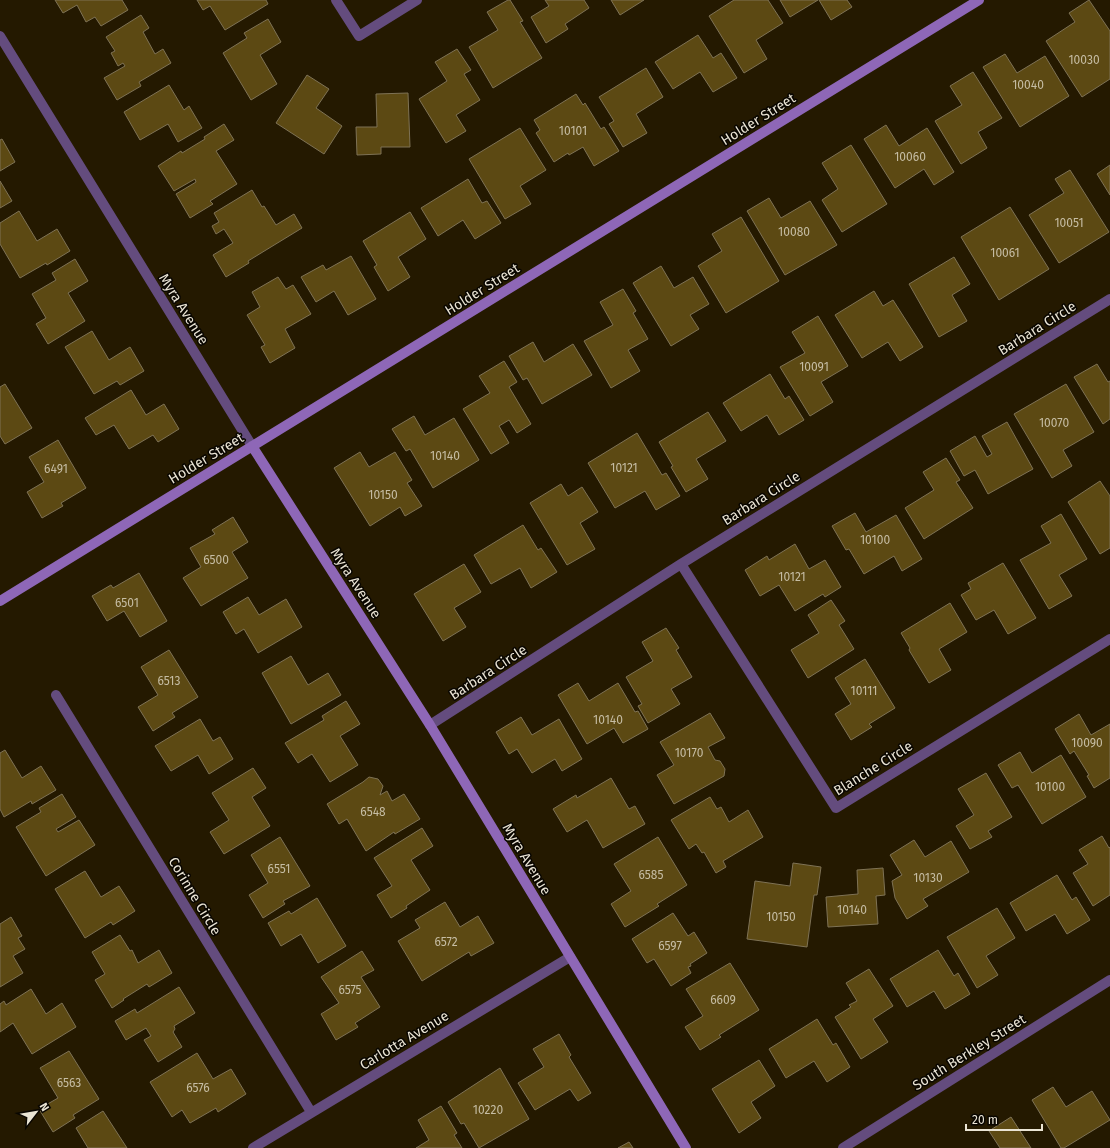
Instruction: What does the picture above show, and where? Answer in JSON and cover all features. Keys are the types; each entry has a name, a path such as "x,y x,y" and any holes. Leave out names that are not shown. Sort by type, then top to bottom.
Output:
{"street":[{"path":"336,0 358,36 417,0"},
{"name":"Holder Street","path":"0,601 979,0"},
{"name":"Myra Avenue","path":"0,36 252,446 430,725 686,1148"},
{"name":"Barbara Circle","path":"430,725 681,564 1110,299"},
{"name":"Blanche Circle","path":"681,564 836,808 1110,639"},
{"name":"Corinne Circle","path":"56,695 311,1112"},
{"name":"Carlotta Avenue","path":"253,1148 570,957"},
{"name":"South Berkley Street","path":"843,1148 1110,980"}],"building":[{"path":"55,0 122,0 128,10 101,26 95,17 86,22 77,5 63,13"},
{"path":"197,0 266,0 268,4 225,30 210,6 203,10"},
{"path":"510,0 523,21 520,22 542,58 493,88 469,47 498,30 487,12"},
{"path":"545,0 584,0 589,8 565,24 568,29 546,43 531,17 549,6"},
{"path":"611,0 644,0 620,15"},
{"path":"734,0 768,0 783,23 756,40 767,59 744,73 709,16"},
{"path":"780,0 818,0 790,17"},
{"path":"819,0 847,0 852,7 831,20"},
{"path":"1089,0 1110,31 1110,79 1082,97 1046,41 1075,22 1069,13"},
{"path":"141,15 149,28 143,32 155,54 163,49 171,63 139,82 141,86 117,100 104,78 125,66 123,63 118,66 111,53 115,51 106,37"},
{"path":"268,19 281,42 260,55 277,84 251,100 223,53 247,38 244,33"},
{"path":"698,35 713,58 721,53 737,78 713,92 700,72 673,89 655,62"},
{"path":"457,49 471,70 464,74 480,100 456,115 466,131 446,143 419,99 447,81 435,62"},
{"path":"1005,54 1017,73 1045,56 1069,96 1020,127 983,67"},
{"path":"646,68 663,97 636,114 647,133 623,147 609,124 614,121 599,97"},
{"path":"973,72 1002,118 978,132 987,148 961,164 935,121 962,105 950,86"},
{"path":"307,75 329,89 316,108 342,126 324,154 276,123"},
{"path":"169,85 184,110 189,106 202,128 178,142 168,124 140,140 124,112"},
{"path":"408,93 410,147 381,147 381,154 357,155 356,127 377,127 376,94"},
{"path":"576,94 583,105 585,103 601,129 604,127 619,151 594,166 583,147 569,155 568,153 554,162 536,133 540,130 534,120"},
{"path":"224,124 234,140 216,151 237,184 210,201 213,204 190,218 176,194 196,182 195,179 174,191 158,166 181,151 182,153 205,139 204,137"},
{"path":"886,125 899,146 927,128 954,172 934,185 924,169 895,188 864,139"},
{"path":"520,128 546,170 520,186 531,204 505,219 469,159"},
{"path":"2,139 15,162 0,171 0,140"},
{"path":"851,145 887,204 842,232 822,200 838,189 822,163"},
{"path":"1110,165 1110,195 1097,174"},
{"path":"1070,170 1109,232 1059,263 1029,215 1064,193 1055,179"},
{"path":"468,179 482,203 487,201 501,223 475,239 463,220 438,236 421,208"},
{"path":"0,181 12,201 0,208"},
{"path":"252,190 262,207 264,206 276,225 294,214 302,228 248,261 249,263 226,277 213,255 233,243 224,229 216,234 212,226 219,222 214,213"},
{"path":"769,198 781,218 810,201 837,245 785,275 747,211"},
{"path":"1010,207 1049,269 999,300 961,237"},
{"path":"19,211 37,241 57,229 70,251 47,265 46,263 20,278 0,244 0,223"},
{"path":"410,212 426,239 398,257 410,277 388,291 374,267 377,265 363,241"},
{"path":"741,217 779,281 726,313 698,266 722,251 712,234"},
{"path":"351,256 376,299 348,315 334,291 316,302 301,277 323,265 326,270"},
{"path":"954,257 970,284 952,295 967,321 939,337 909,284"},
{"path":"75,259 88,281 68,293 85,321 48,344 36,324 46,318 32,294 56,280 52,273"},
{"path":"661,266 674,288 693,277 709,304 690,315 699,329 671,346 633,283"},
{"path":"278,277 286,289 293,285 311,314 285,329 295,348 270,363 261,347 265,345 247,315 260,307 252,292"},
{"path":"623,289 636,311 633,313 648,339 628,350 640,371 611,388 584,341 613,325 600,302"},
{"path":"874,291 883,306 893,300 923,347 900,361 888,342 862,358 835,315"},
{"path":"818,316 848,366 821,382 833,402 810,416 780,367 805,353 792,332"},
{"path":"92,331 109,360 130,347 144,371 120,385 117,381 94,394 65,347"},
{"path":"533,342 544,362 573,344 592,375 542,404 527,378 523,380 509,356"},
{"path":"504,361 517,382 509,387 531,424 517,433 509,420 499,426 509,443 491,454 463,409 490,393 479,376"},
{"path":"1097,364 1108,382 1110,381 1110,419 1103,424 1074,377"},
{"path":"770,374 785,399 789,396 804,420 779,435 767,415 741,431 723,403"},
{"path":"5,384 32,428 5,444 0,436 0,387"},
{"path":"1066,384 1094,432 1063,450 1072,466 1052,478 1014,414"},
{"path":"131,390 146,415 164,404 179,429 158,442 153,435 129,449 114,425 96,435 85,418"},
{"path":"708,412 726,441 696,459 708,479 686,492 671,467 673,466 659,442"},
{"path":"414,416 425,435 454,418 479,460 433,488 410,449 406,451 392,429"},
{"path":"1007,422 1033,469 988,494 975,470 964,476 950,451 975,436 987,457 992,454 982,436"},
{"path":"637,433 662,475 666,473 680,496 656,510 645,491 615,508 588,463"},
{"path":"58,440 86,488 61,503 63,506 42,518 27,492 44,482 29,457"},
{"path":"360,452 369,467 395,452 412,480 407,483 422,506 405,516 400,507 370,526 334,468"},
{"path":"946,458 960,480 956,482 973,508 924,539 905,508 934,490 923,472"},
{"path":"1100,481 1110,496 1110,548 1100,554 1068,502"},
{"path":"561,484 568,496 582,487 598,512 580,523 595,549 567,565 530,503"},
{"path":"855,513 866,532 896,515 922,559 902,571 894,556 864,574 849,549 846,550 832,526"},
{"path":"1061,514 1087,559 1059,575 1072,596 1049,609 1020,560 1051,543 1041,526"},
{"path":"233,517 248,542 232,552 248,578 201,606 183,578 201,567 190,548 215,534 212,530"},
{"path":"523,525 538,550 541,548 557,572 531,588 520,568 491,584 474,555"},
{"path":"795,544 809,569 825,560 841,587 825,597 823,594 795,611 779,585 760,596 745,570 767,556 769,560"},
{"path":"1003,563 1036,618 1008,634 994,610 976,620 961,595 971,589 968,583"},
{"path":"464,564 481,592 454,608 466,627 443,641 414,594"},
{"path":"139,573 167,621 140,637 124,611 107,621 92,596 111,585 113,588"},
{"path":"248,597 259,615 286,599 302,627 258,653 244,629 236,634 223,612"},
{"path":"831,600 845,621 839,625 854,649 808,678 791,650 819,633 808,615"},
{"path":"950,603 967,632 939,649 951,670 929,683 909,650 910,648 901,633"},
{"path":"666,628 679,648 676,650 692,677 671,689 680,704 648,723 638,706 642,704 626,677 653,661 642,642"},
{"path":"169,650 198,697 172,713 175,717 153,731 138,707 158,695 141,667"},
{"path":"291,656 308,685 328,673 341,695 291,724 262,673"},
{"path":"865,659 895,708 869,724 872,727 851,740 835,714 851,704 835,678"},
{"path":"578,683 589,701 618,683 635,712 638,711 648,729 623,743 614,728 587,744 558,695"},
{"path":"346,701 360,724 340,736 358,765 330,782 312,754 298,763 285,743 324,720 322,716"},
{"path":"710,713 725,738 708,747 715,760 720,761 725,769 724,776 674,804 657,775 674,765 660,742"},
{"path":"1079,714 1091,735 1110,724 1110,778 1094,788 1087,776 1089,775 1074,751 1070,754 1055,729"},
{"path":"521,717 532,735 559,719 582,759 562,771 555,759 532,773 517,749 509,754 496,732"},
{"path":"200,719 213,741 220,737 233,759 209,774 198,755 171,771 155,746"},
{"path":"5,750 22,778 41,766 56,790 32,804 31,801 4,817 0,809 0,753"},
{"path":"1020,752 1032,773 1061,755 1086,797 1042,824 1018,785 1012,788 998,765"},
{"path":"253,768 266,788 252,797 270,826 224,854 210,832 229,820 212,793"},
{"path":"986,773 1012,817 988,831 992,837 970,849 956,826 974,815 958,789"},
{"path":"369,777 378,779 383,786 380,795 387,791 392,801 404,794 420,819 395,834 394,832 366,851 347,819 339,824 327,804"},
{"path":"611,778 629,809 635,806 645,824 603,848 587,820 567,832 553,809 576,795 577,798"},
{"path":"62,794 76,817 56,829 58,832 79,820 95,845 46,876 16,827 41,812 39,808"},
{"path":"710,797 717,809 721,807 729,822 748,810 763,837 723,861 726,867 716,873 704,852 702,853 696,844 689,849 671,820"},
{"path":"422,828 433,846 411,860 430,890 406,906 407,908 391,918 377,895 392,886 374,858"},
{"path":"1102,836 1109,848 1110,847 1110,895 1093,906 1073,873 1088,864 1079,850"},
{"path":"280,837 310,886 283,901 285,904 263,918 249,895 268,883 251,855"},
{"path":"658,837 687,885 657,904 659,906 625,927 611,904 631,891 614,864"},
{"path":"914,840 925,857 951,841 969,872 923,899 928,906 907,919 895,898 892,881 902,875 890,855"},
{"path":"793,863 821,867 817,895 814,895 807,947 747,939 755,881 790,886"},
{"path":"883,868 885,895 876,896 878,924 828,927 826,897 858,894 857,870"},
{"path":"85,871 101,897 119,886 135,911 113,925 111,922 85,938 55,889"},
{"path":"1057,875 1072,900 1076,897 1090,920 1067,934 1055,914 1026,931 1010,903"},
{"path":"317,898 346,946 318,963 301,934 281,946 268,923 289,911 291,914"},
{"path":"445,902 460,927 478,916 494,943 471,956 469,952 422,981 398,941 420,928 415,920"},
{"path":"997,908 1015,938 986,956 998,975 977,988 947,937"},
{"path":"673,913 688,936 694,932 707,953 690,964 691,966 688,967 691,973 671,986 654,959 647,963 632,939"},
{"path":"11,917 22,936 18,938 25,949 13,956 23,973 0,987 0,924"},
{"path":"120,935 130,951 132,950 138,963 159,950 172,973 149,987 147,984 123,999 124,1000 112,1008 95,980 105,974 92,952"},
{"path":"938,950 954,976 958,973 970,994 945,1009 934,991 907,1007 890,979"},
{"path":"362,951 374,970 361,977 380,1007 355,1023 358,1027 336,1040 321,1014 339,1003 321,977"},
{"path":"730,963 759,1010 719,1035 721,1037 700,1050 685,1027 703,1016 686,989"},
{"path":"869,969 893,1006 873,1019 888,1042 861,1059 835,1017 851,1007 849,1005 857,1001 846,983"},
{"path":"179,987 195,1013 174,1026 175,1029 173,1032 182,1047 158,1062 144,1040 151,1036 146,1028 126,1040 115,1021 135,1009 137,1013"},
{"path":"31,989 46,1014 62,1003 76,1027 32,1054 13,1023 0,1032 0,1004 4,1001 6,1005"},
{"path":"817,1019 833,1045 836,1043 850,1067 827,1082 814,1061 786,1078 769,1049"},
{"path":"559,1034 571,1055 569,1057 591,1093 578,1101 570,1089 535,1110 518,1083 544,1067 533,1049"},
{"path":"69,1051 99,1099 73,1115 75,1118 53,1132 39,1109 58,1098 40,1068"},
{"path":"197,1053 213,1079 231,1069 246,1094 218,1112 216,1108 190,1123 182,1110 172,1117 150,1082"},
{"path":"759,1060 775,1086 751,1102 761,1118 739,1133 712,1089"},
{"path":"500,1068 529,1119 479,1148 464,1123 461,1124 448,1102"},
{"path":"1053,1087 1066,1107 1092,1091 1110,1120 1064,1148 1061,1148 1032,1100"},
{"path":"441,1106 457,1133 454,1135 462,1148 416,1148 429,1140 418,1120"},
{"path":"103,1111 127,1148 88,1148 76,1128"},
{"path":"1011,1117 1031,1148 1000,1148 989,1131"},
{"path":"629,1142 633,1148 618,1148"}]}
